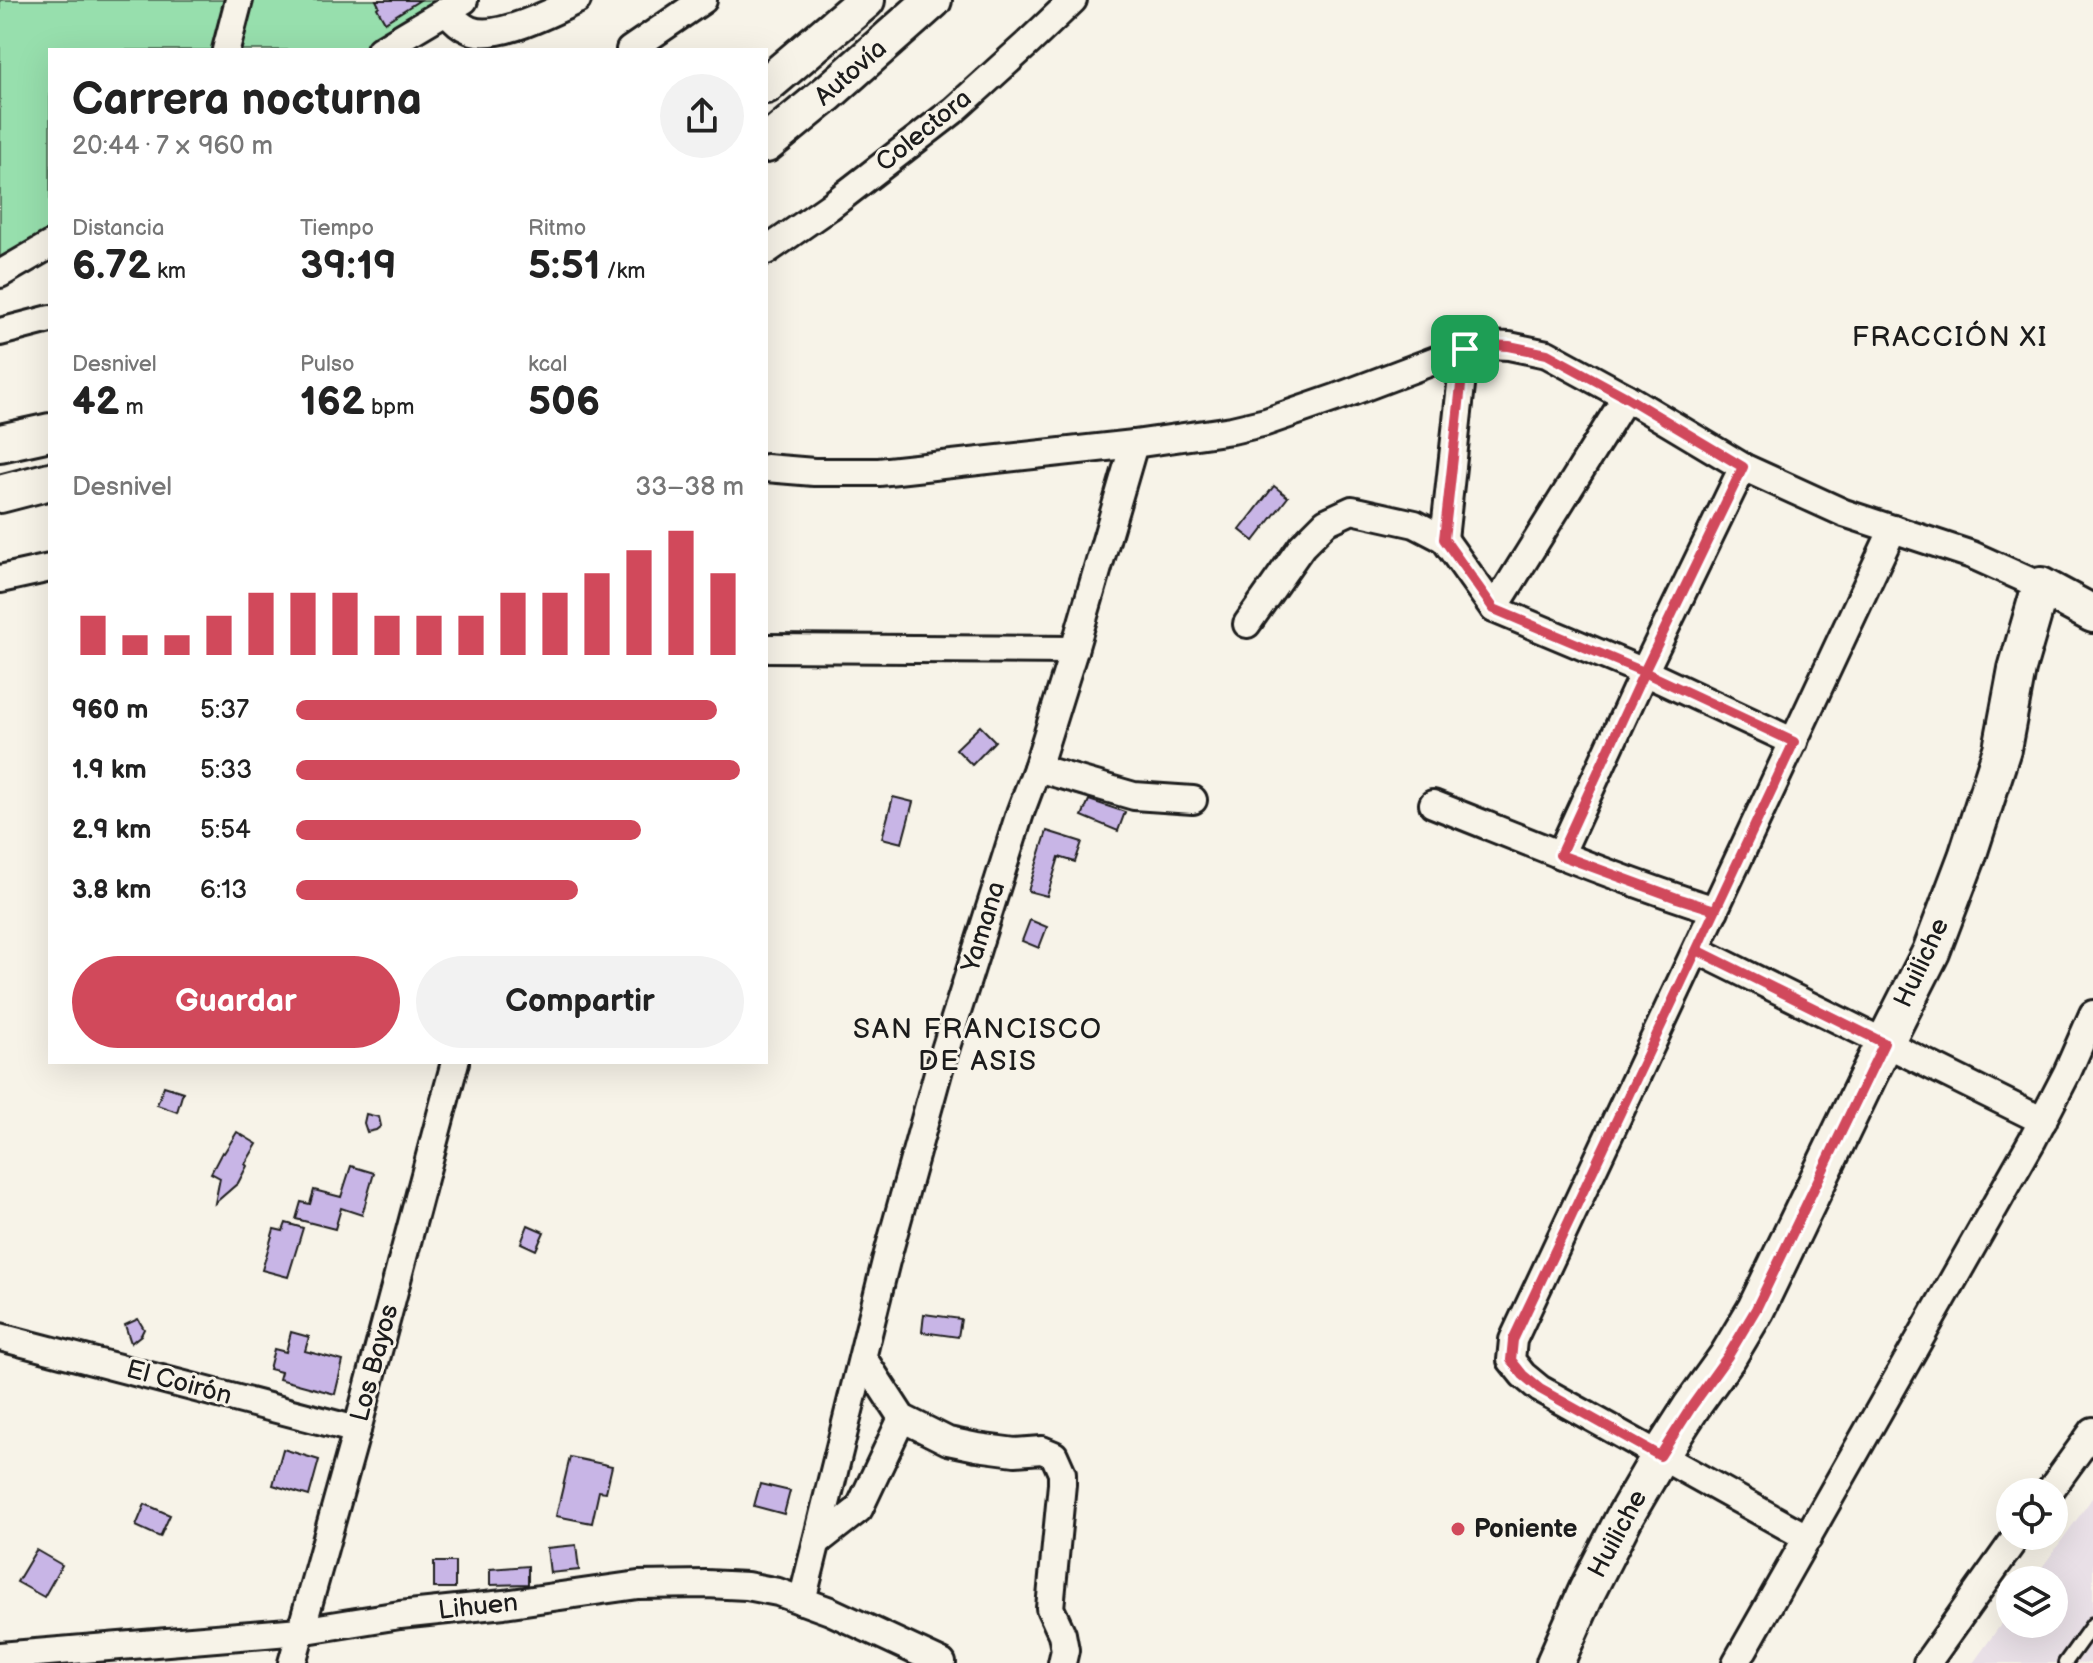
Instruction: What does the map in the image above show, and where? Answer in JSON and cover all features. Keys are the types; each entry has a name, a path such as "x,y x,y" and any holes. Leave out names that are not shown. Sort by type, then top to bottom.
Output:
{"street":[{"path":"227,48 239,0"},
{"path":"383,48 455,5 460,26 474,32 500,31 544,17 577,0"},
{"path":"633,48 703,0"},
{"name":"Autovía","path":"768,83 866,0"},
{"name":"Autovía","path":"768,142 933,0"},
{"name":"Colectora","path":"768,250 829,207 953,111 1073,0"},
{"path":"0,274 48,246"},
{"path":"0,332 48,320"},
{"path":"768,468 879,472 1232,430 1266,422 1338,397 1465,349 1488,345 1509,346 1547,354 1743,467 1844,513 1972,555 2093,614"},
{"path":"1444,539 1465,349"},
{"path":"1494,609 1626,397"},
{"path":"0,443 48,432"},
{"name":"Yamana","path":"802,1601 886,1261 939,1069 1074,650 1134,444"},
{"path":"1560,855 1743,467"},
{"path":"0,494 48,482"},
{"path":"1247,624 1302,546 1326,522 1352,510 1415,524 1444,539 1494,609 1644,672 1794,742"},
{"path":"1808,1538 1540,1389 1511,1360 1513,1340 1893,529"},
{"path":"0,579 48,568"},
{"name":"Huiliche","path":"1555,1663 1593,1579 1660,1456 1756,1309 1931,952 1967,857 2002,749 2017,669 2041,586"},
{"path":"768,648 1074,650"},
{"path":"1037,768 1134,796 1193,800"},
{"path":"1433,804 1560,855 1715,910"},
{"path":"1697,950 2043,1121"},
{"path":"1736,1663 2043,1121 2093,1014"},
{"name":"Los Bayos","path":"292,1663 454,1064"},
{"name":"El Coirón","path":"0,1337 357,1430"},
{"path":"863,1358 902,1418 948,1441 1015,1452 1042,1450 1054,1455 1062,1473 1062,1484 1050,1608 1062,1634 1065,1650 1062,1663"},
{"path":"817,1542 859,1509 902,1418"},
{"path":"2059,1478 2093,1431"},
{"path":"1927,1663 2007,1550"},
{"name":"Lihuen","path":"0,1656 300,1631 638,1585 706,1584 747,1586 778,1592 830,1611 927,1660"}],"lane":[{"path":"2065,1663 2093,1624"}],"shaded area":[{"path":"2093,1497 2093,1663 1973,1663 1996,1631 1996,1638 2068,1638 2068,1566 2043,1566 2055,1550 2068,1550 2068,1532"}],"green space":[{"path":"0,0 464,0 383,48 48,48 48,246 0,274"}],"building":[{"path":"376,0 420,0 385,22"},
{"path":"1274,486 1288,497 1254,541 1240,530"},
{"path":"980,726 995,741 972,765 956,749"},
{"path":"893,797 913,802 902,843 882,838"},
{"path":"1089,800 1125,812 1118,831 1082,816"},
{"path":"1047,831 1082,842 1075,862 1059,857 1047,896 1028,891"},
{"path":"1030,920 1047,927 1039,948 1022,941"},
{"path":"164,1086 183,1092 177,1112 157,1105"},
{"path":"366,1114 379,1117 381,1126 367,1132 364,1123"},
{"path":"237,1132 257,1144 238,1183 215,1203 220,1178 211,1173"},
{"path":"351,1166 374,1173 362,1215 341,1208 335,1229 296,1219 301,1202 310,1204 314,1190 341,1197"},
{"path":"286,1223 303,1228 288,1277 262,1270 274,1229 283,1231"},
{"path":"528,1225 544,1232 536,1250 521,1243"},
{"path":"924,1314 961,1319 958,1337 922,1332"},
{"path":"138,1319 144,1329 131,1343 125,1325"},
{"path":"291,1332 309,1337 305,1351 343,1361 335,1394 279,1379 281,1372 269,1369 274,1349 286,1352"},
{"path":"283,1449 319,1460 309,1496 273,1485"},
{"path":"570,1457 612,1466 606,1492 599,1491 592,1523 556,1516"},
{"path":"760,1484 790,1491 784,1514 754,1506"},
{"path":"145,1504 170,1515 160,1537 136,1526"},
{"path":"576,1545 579,1570 550,1573 547,1548"},
{"path":"36,1550 62,1565 44,1597 17,1582"},
{"path":"434,1562 455,1562 455,1588 434,1588"},
{"path":"528,1566 528,1584 490,1585 490,1569"}],"place":[{"name":"Poniente","path":"1458,1529"}],"district":[{"name":"FRACCIÓN XI","path":"1950,337"},
{"name":"SAN FRANCISCO DE ASIS","path":"978,1045"}],"route":[{"path":"1465,349 1444,539 1494,609 1644,672 1794,742 1715,910 1651,1048 1513,1340 1511,1360 1540,1389 1660,1456 1756,1309 1884,1043 1697,950 1715,910 1560,855 1644,672 1743,467 1547,354 1509,346 1488,345 1465,349"}]}
